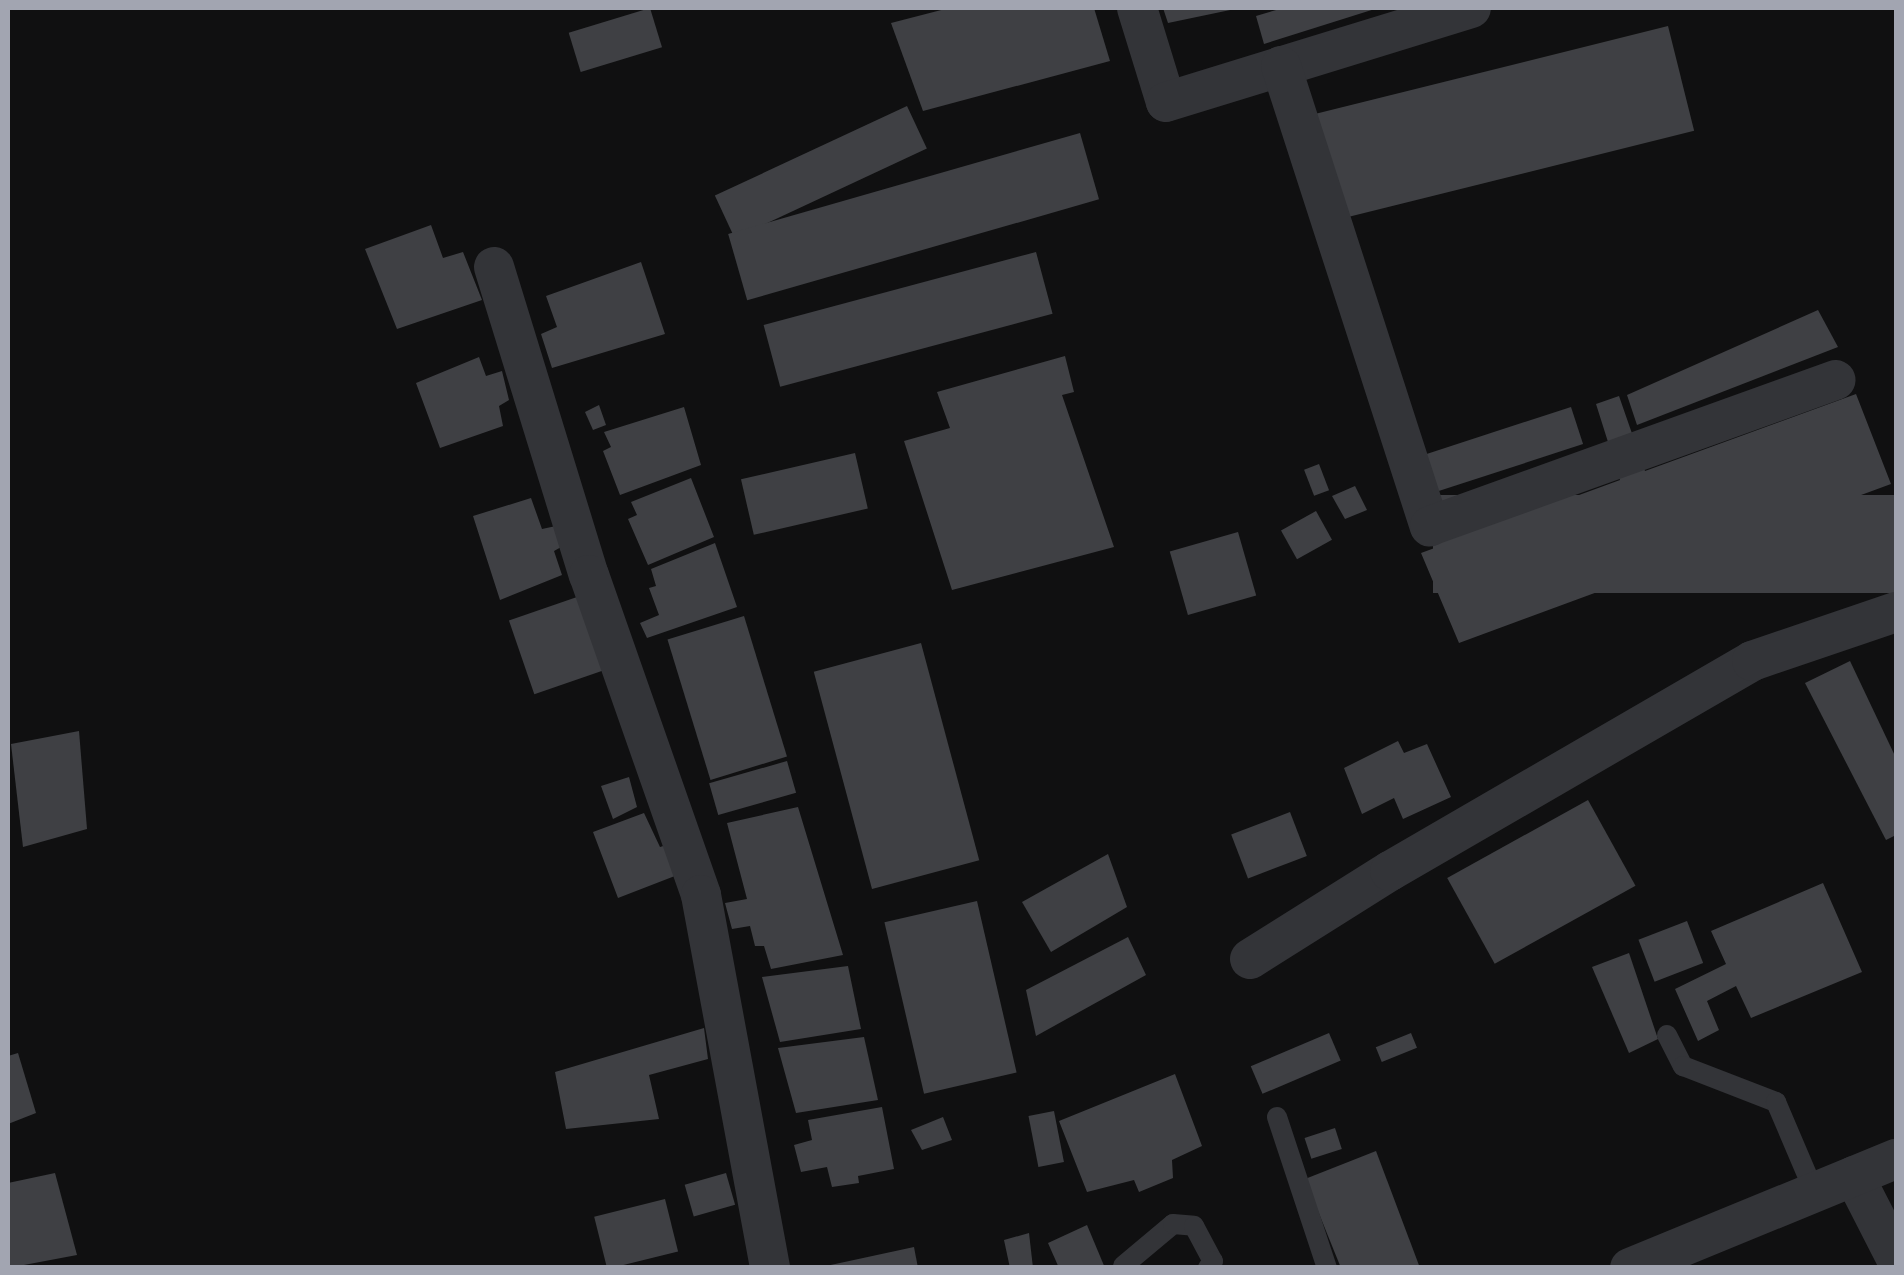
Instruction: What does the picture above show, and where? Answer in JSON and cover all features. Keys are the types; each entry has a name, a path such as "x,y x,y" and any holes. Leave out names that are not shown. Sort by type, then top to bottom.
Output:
{"street":[{"path":"1137,8 1166,102 1467,8"},
{"path":"1282,66 1430,526 1834,380"},
{"path":"494,268 588,575 701,896 770,1268"},
{"path":"1250,959 1752,661 1896,612"},
{"path":"1630,1268 1896,1159"},
{"path":"1854,1176 1896,1258"}],"lane":[{"path":"1667,1036 1683,1066 1776,1102 1814,1191"},
{"path":"1276,1117 1327,1268"},
{"path":"1123,1266 1173,1224 1194,1226 1213,1261 1208,1268"}],"building":[{"path":"650,8 662,47 581,72 569,33"},
{"path":"949,8 1094,8 1110,61 923,111 891,23"},
{"path":"1163,8 1235,8 1235,9 1168,23"},
{"path":"1283,8 1378,8 1264,44 1256,16"},
{"path":"1668,26 1694,131 1339,219 1313,115"},
{"path":"907,106 927,149 735,238 715,196"},
{"path":"1080,133 1099,199 747,300 728,234"},
{"path":"431,225 443,258 463,252 482,300 397,329 365,249"},
{"path":"1036,252 1053,314 780,387 764,325"},
{"path":"641,262 665,334 552,368 541,334 557,327 546,296"},
{"path":"1818,310 1838,347 1637,425 1627,395"},
{"path":"1065,356 1074,392 1062,395 1114,547 952,590 904,441 950,428 937,392"},
{"path":"479,357 486,376 502,371 509,400 499,406 503,426 440,448 416,383"},
{"path":"1856,394 1891,484 1459,643 1421,553 1620,480 1596,404 1619,396 1645,471"},
{"path":"599,405 606,425 593,430 585,412"},
{"path":"684,407 701,465 620,495 603,451 611,447 604,432"},
{"path":"1571,407 1583,444 1436,492 1424,455"},
{"path":"855,453 868,509 754,535 741,479"},
{"path":"1319,464 1329,490 1314,496 1304,470"},
{"path":"691,478 714,537 648,565 628,519 637,515 631,502"},
{"path":"1355,486 1367,510 1345,519 1332,496"},
{"path":"1433,495 1896,495 1896,593 1433,593"},
{"path":"531,498 542,529 556,526 563,546 554,551 562,575 500,600 473,516"},
{"path":"1316,511 1332,540 1297,559 1281,530"},
{"path":"1238,532 1256,595 1188,615 1170,552"},
{"path":"715,543 737,607 647,638 640,623 659,615 649,588 656,586 651,569"},
{"path":"577,597 602,671 534,694 509,620"},
{"path":"744,616 787,757 710,780 667,639"},
{"path":"921,643 979,860 872,889 814,672"},
{"path":"1850,661 1896,758 1896,835 1886,840 1805,683"},
{"path":"79,731 87,829 23,847 11,744"},
{"path":"1398,741 1404,753 1427,744 1451,797 1403,819 1394,798 1362,814 1344,768"},
{"path":"787,761 796,793 718,815 709,783"},
{"path":"629,777 637,807 613,819 601,786"},
{"path":"1588,800 1636,886 1495,964 1447,878"},
{"path":"798,807 843,955 771,969 764,946 755,946 750,926 732,929 725,903 747,899 727,823"},
{"path":"1290,812 1307,856 1248,878 1231,835"},
{"path":"644,813 660,847 670,844 680,874 618,898 593,832"},
{"path":"1108,854 1127,907 1051,952 1022,902"},
{"path":"1823,883 1862,972 1751,1018 1736,986 1707,1001 1719,1030 1698,1041 1675,989 1726,964 1711,931"},
{"path":"977,901 1017,1072 924,1094 884,922"},
{"path":"1687,921 1703,963 1655,982 1638,940"},
{"path":"1128,937 1146,975 1036,1036 1026,990"},
{"path":"1629,953 1658,1039 1629,1053 1592,967"},
{"path":"848,966 861,1029 780,1042 762,977"},
{"path":"704,1028 708,1059 649,1075 659,1119 566,1129 555,1072"},
{"path":"1329,1033 1341,1061 1262,1094 1251,1066"},
{"path":"1411,1033 1417,1048 1382,1062 1376,1047"},
{"path":"864,1037 878,1100 796,1113 778,1048"},
{"path":"18,1053 36,1113 8,1124 8,1056"},
{"path":"1175,1074 1202,1146 1172,1160 1173,1178 1139,1192 1134,1180 1087,1192 1059,1121"},
{"path":"882,1107 894,1169 858,1176 859,1183 832,1187 827,1167 801,1172 794,1145 812,1140 808,1120"},
{"path":"1054,1111 1064,1162 1038,1167 1028,1116"},
{"path":"943,1117 952,1140 922,1150 911,1130"},
{"path":"1335,1128 1342,1149 1311,1159 1305,1138"},
{"path":"1376,1151 1420,1268 1341,1268 1305,1179"},
{"path":"55,1173 77,1255 8,1268 8,1183"},
{"path":"726,1173 735,1205 694,1217 685,1185"},
{"path":"665,1199 678,1251 607,1268 594,1217"},
{"path":"1087,1225 1105,1268 1059,1268 1048,1243"},
{"path":"1029,1233 1033,1268 1010,1268 1004,1240"},
{"path":"914,1247 918,1268 826,1268 826,1266"}]}
